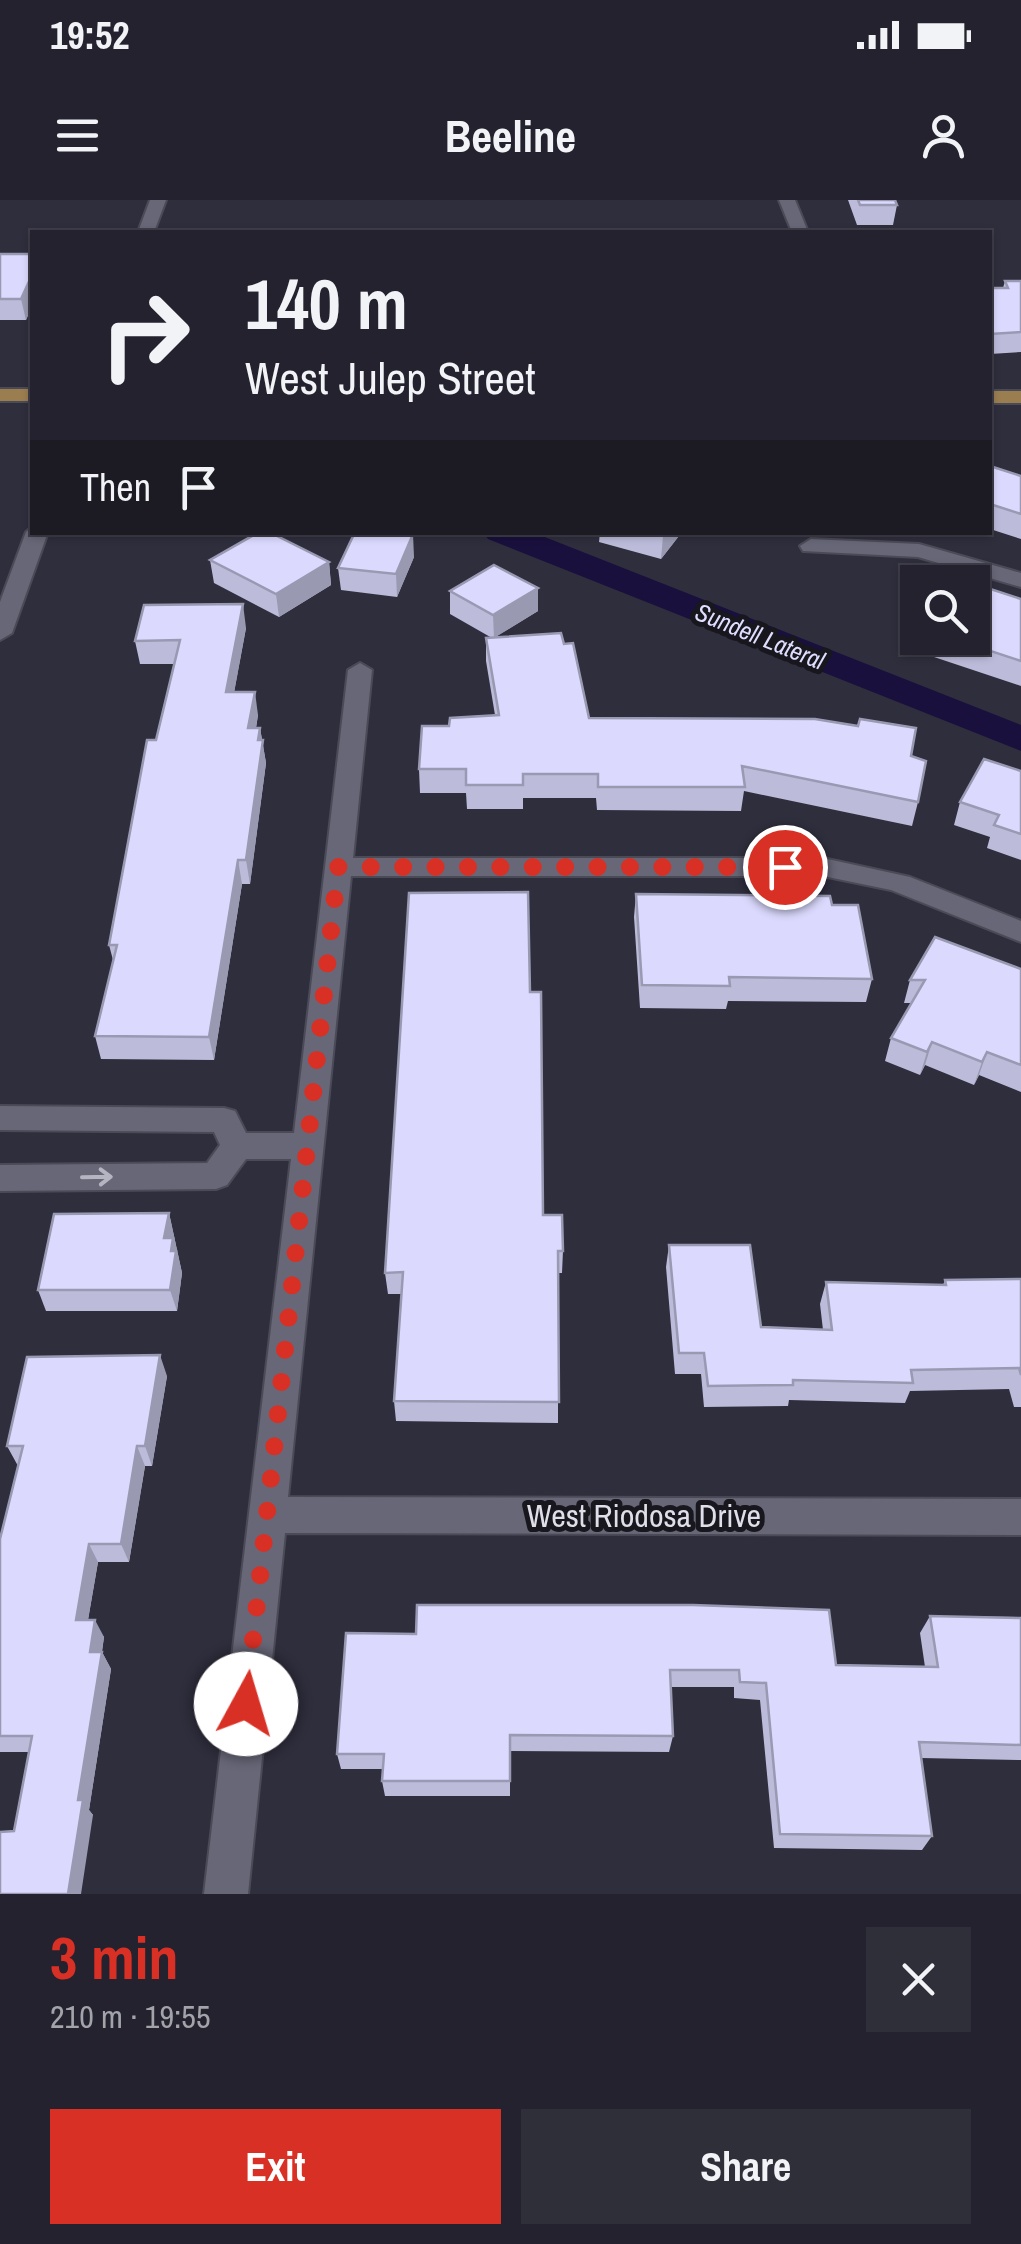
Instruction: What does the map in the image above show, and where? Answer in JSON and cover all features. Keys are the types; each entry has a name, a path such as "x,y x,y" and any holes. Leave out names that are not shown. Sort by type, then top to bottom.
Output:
{"main road":[{"path":"0,395 30,395"},
{"path":"992,397 1021,397"}],"street":[{"path":"147,230 158,200"},
{"path":"787,200 799,230"},
{"path":"0,633 36,535"},
{"path":"811,546 919,551 1021,580"},
{"path":"226,1894 360,670"},
{"path":"338,867 822,867 890,878 1021,932"},
{"path":"0,1118 224,1120 237,1146"},
{"path":"237,1146 308,1146"},
{"path":"0,1178 216,1176 237,1146"},
{"name":"West Riodosa Drive","path":"267,1515 1021,1516"}],"building":[{"path":"858,200 895,200 897,205 860,205"},
{"path":"0,254 30,254 30,279 21,299 0,299"},
{"path":"1005,281 1021,281 1021,332 992,334 992,288 1008,288"},
{"path":"992,467 1021,476 1021,514 992,505"},
{"path":"254,535 275,535 329,562 276,594 210,560"},
{"path":"354,535 413,535 396,574 338,568"},
{"path":"494,565 538,588 493,615 450,591"},
{"path":"990,589 1021,599 1021,661 990,651"},
{"path":"243,604 226,692 255,692 248,728 260,728 258,740 263,740 246,860 238,860 209,1037 95,1036 117,945 109,945 147,740 156,740 180,640 135,641 144,605"},
{"path":"561,633 564,644 573,643 589,718 815,719 858,726 860,719 916,728 911,756 926,761 918,802 742,766 745,787 598,787 598,774 523,774 523,785 466,785 466,769 419,769 422,726 449,726 450,718 499,715 486,638"},
{"path":"984,759 1021,771 1021,834 994,825 999,815 960,802"},
{"path":"528,892 530,992 541,992 543,1215 562,1215 563,1251 558,1251 559,1402 394,1401 403,1272 385,1273 409,893"},
{"path":"636,894 830,896 832,905 858,905 872,979 729,977 730,986 642,985"},
{"path":"935,937 1021,969 1021,1065 987,1052 982,1062 932,1042 927,1052 891,1038 925,980 910,980"},
{"path":"169,1213 164,1238 173,1238 171,1251 176,1251 170,1290 38,1290 54,1214"},
{"path":"669,1245 750,1245 761,1327 832,1330 826,1282 946,1285 945,1280 1021,1279 1021,1375 1019,1368 911,1370 913,1383 793,1380 793,1385 708,1386 704,1353 679,1353"},
{"path":"160,1355 145,1446 137,1446 121,1544 89,1544 76,1620 95,1620 90,1652 102,1652 78,1800 83,1800 68,1894 0,1894 0,1832 14,1831 32,1736 0,1736 0,1539 23,1446 7,1446 27,1357"},
{"path":"417,1605 693,1605 829,1610 836,1665 938,1667 930,1616 1021,1618 1021,1745 919,1742 932,1836 780,1834 766,1683 740,1682 739,1670 670,1670 673,1736 510,1735 510,1781 382,1781 384,1754 337,1754 346,1633 416,1634"}],"waterway":[{"name":"Sundell Lateral","path":"508,535 1021,739"}],"route":[{"path":"246,1704 338,867 785,867"}]}
